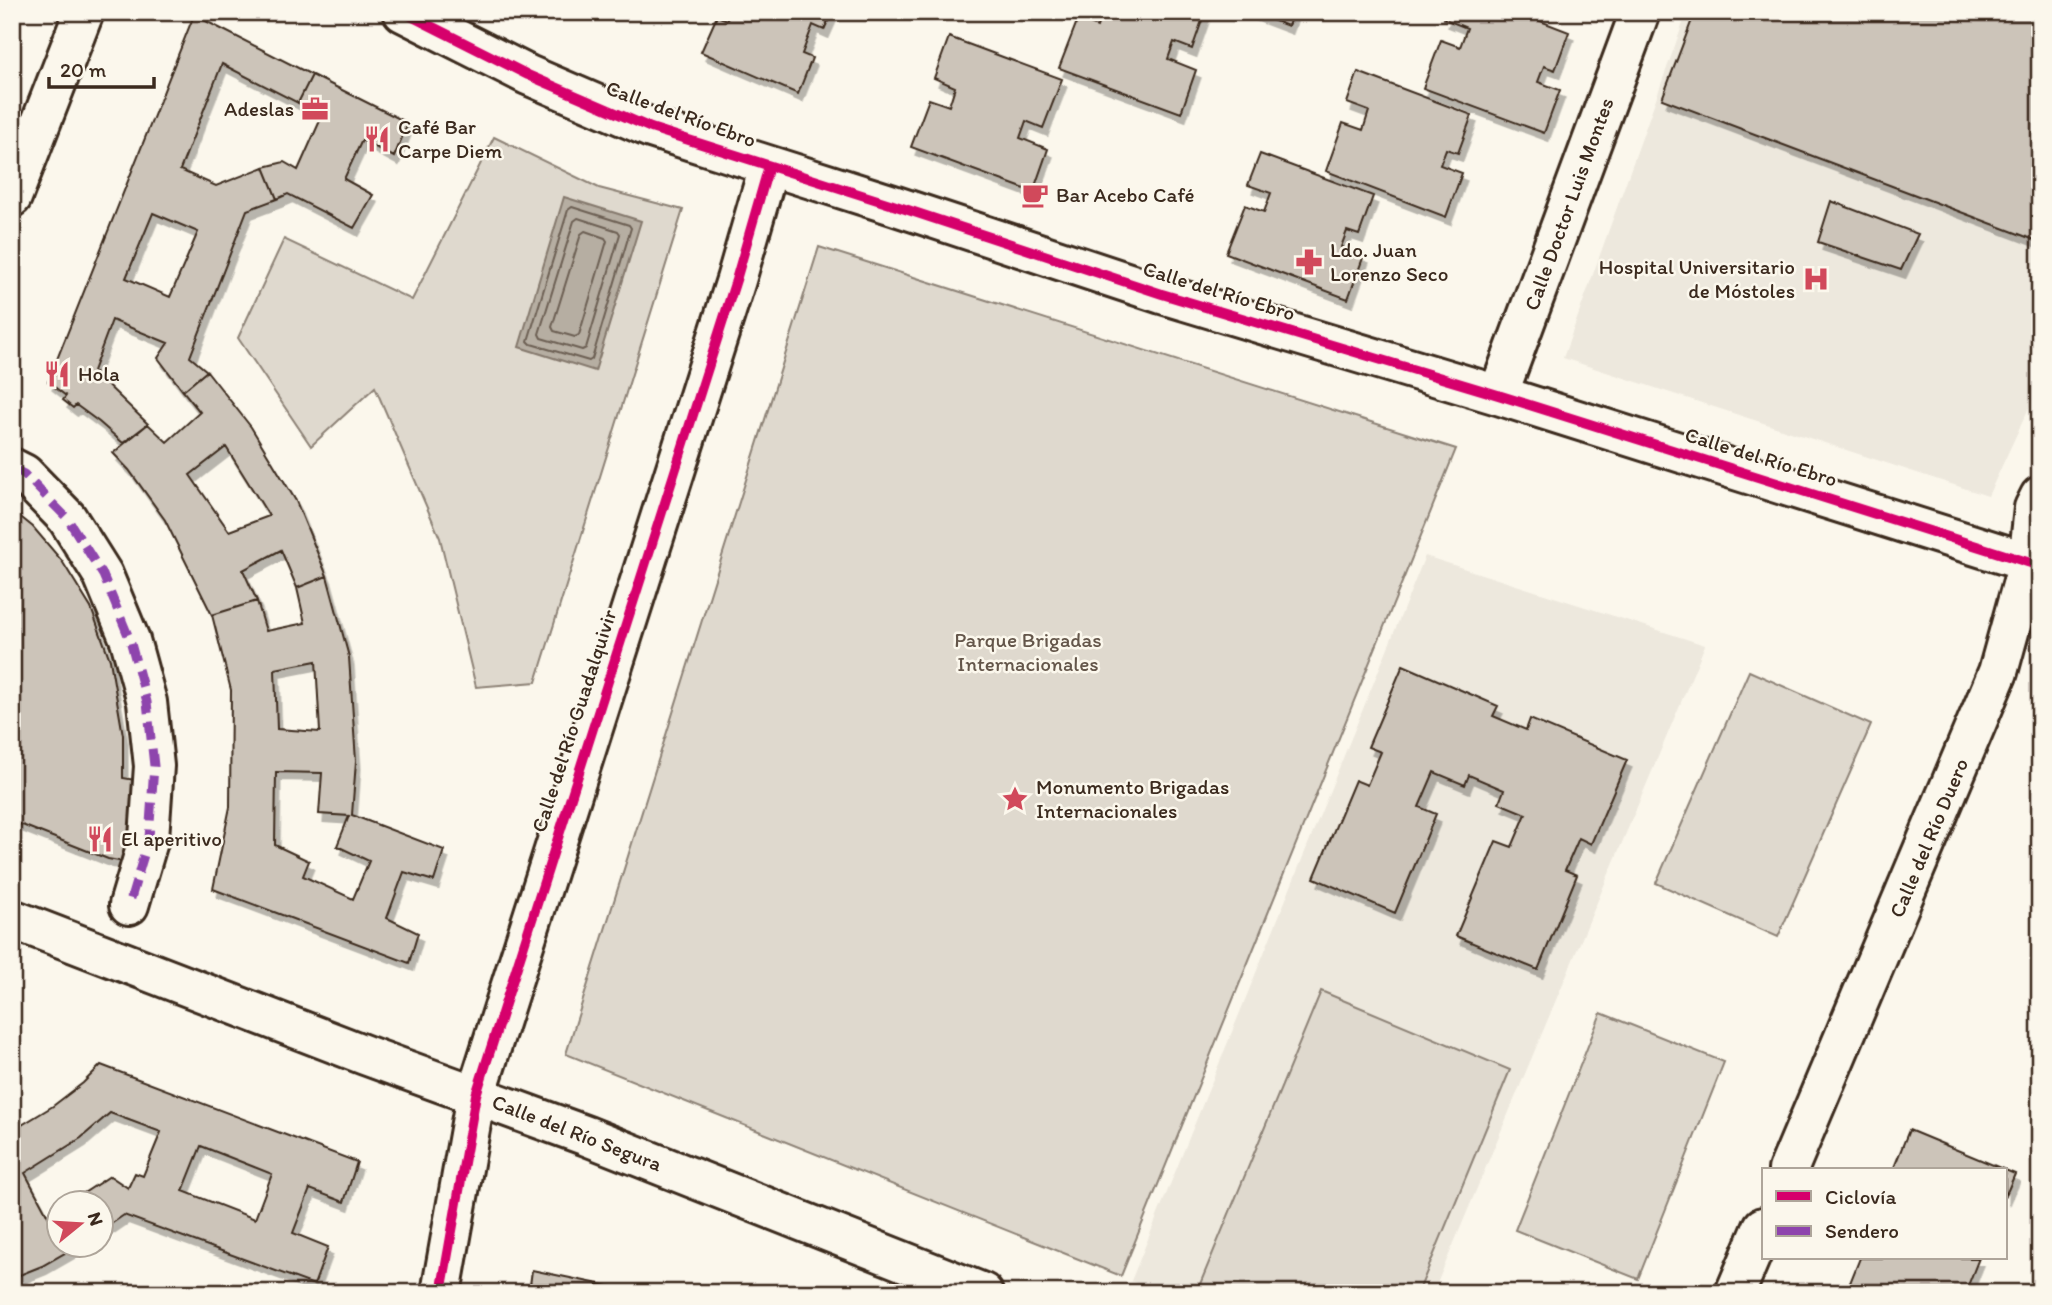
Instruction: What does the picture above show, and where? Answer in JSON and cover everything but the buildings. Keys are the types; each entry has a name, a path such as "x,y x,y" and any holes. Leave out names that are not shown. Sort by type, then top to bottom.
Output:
{"street":[{"path":"12,197 84,12"},
{"name":"Calle del Río Ebro","path":"402,12 528,75 651,128 1162,294 1498,395 2034,564"},
{"name":"Calle Doctor Luis Montes","path":"1498,395 1640,12"},
{"name":"Calle del Río Guadalquivir","path":"441,1293 476,1095 736,280 769,166"},
{"path":"12,468 24,474 67,518 103,575 130,640 147,702 154,766 149,838 129,905"},
{"name":"Calle del Río Duero","path":"1789,1168 1998,672 2034,564 2034,508 2040,496"},
{"name":"Calle del Río Segura","path":"12,919 365,1055 600,1141 983,1293"},
{"path":"1735,1293 1762,1229"}],"shaded area":[{"name":"Hospital Universitario de Móstoles","path":"1687,12 2040,12 2040,384 1988,496 1563,358"},
{"path":"1425,556 1705,645 1433,1293 1163,1293 1131,1281"}],"green space":[{"path":"494,137 599,188 683,210 536,682 476,687 440,538 375,387 311,446 238,338 284,239 412,300"},
{"name":"Parque Brigadas Internacionales","path":"819,247 1456,449 1121,1276 566,1054"},
{"path":"1749,671 1871,725 1778,937 1656,883"},
{"path":"1321,991 1510,1070 1418,1293 1208,1293 1198,1289"},
{"path":"1601,1013 1724,1062 1638,1279 1515,1230"}],"water":[{"path":"564,197 641,221 595,371 519,347"}],"marked path":[{"path":"12,468 24,474 67,518 103,575 130,640 147,702 154,766 149,838 129,905"}],"cycle path":[{"path":"403,12 528,75 651,128 1162,294 1498,395 2040,566"},
{"path":"441,1293 476,1095 736,280 769,166"}],"place":[{"name":"Adeslas","path":"315,109"},
{"name":"Café Bar Carpe Diem","path":"377,139"},
{"name":"Bar Acebo Café","path":"1035,195"},
{"name":"Ldo. Juan Lorenzo Seco","path":"1309,262"},
{"name":"Hospital Universitario de Móstoles","path":"1816,279"},
{"name":"Hola","path":"57,374"},
{"name":"Monumento Brigadas Internacionales","path":"1015,799"},
{"name":"El aperitivo","path":"100,839"}]}
